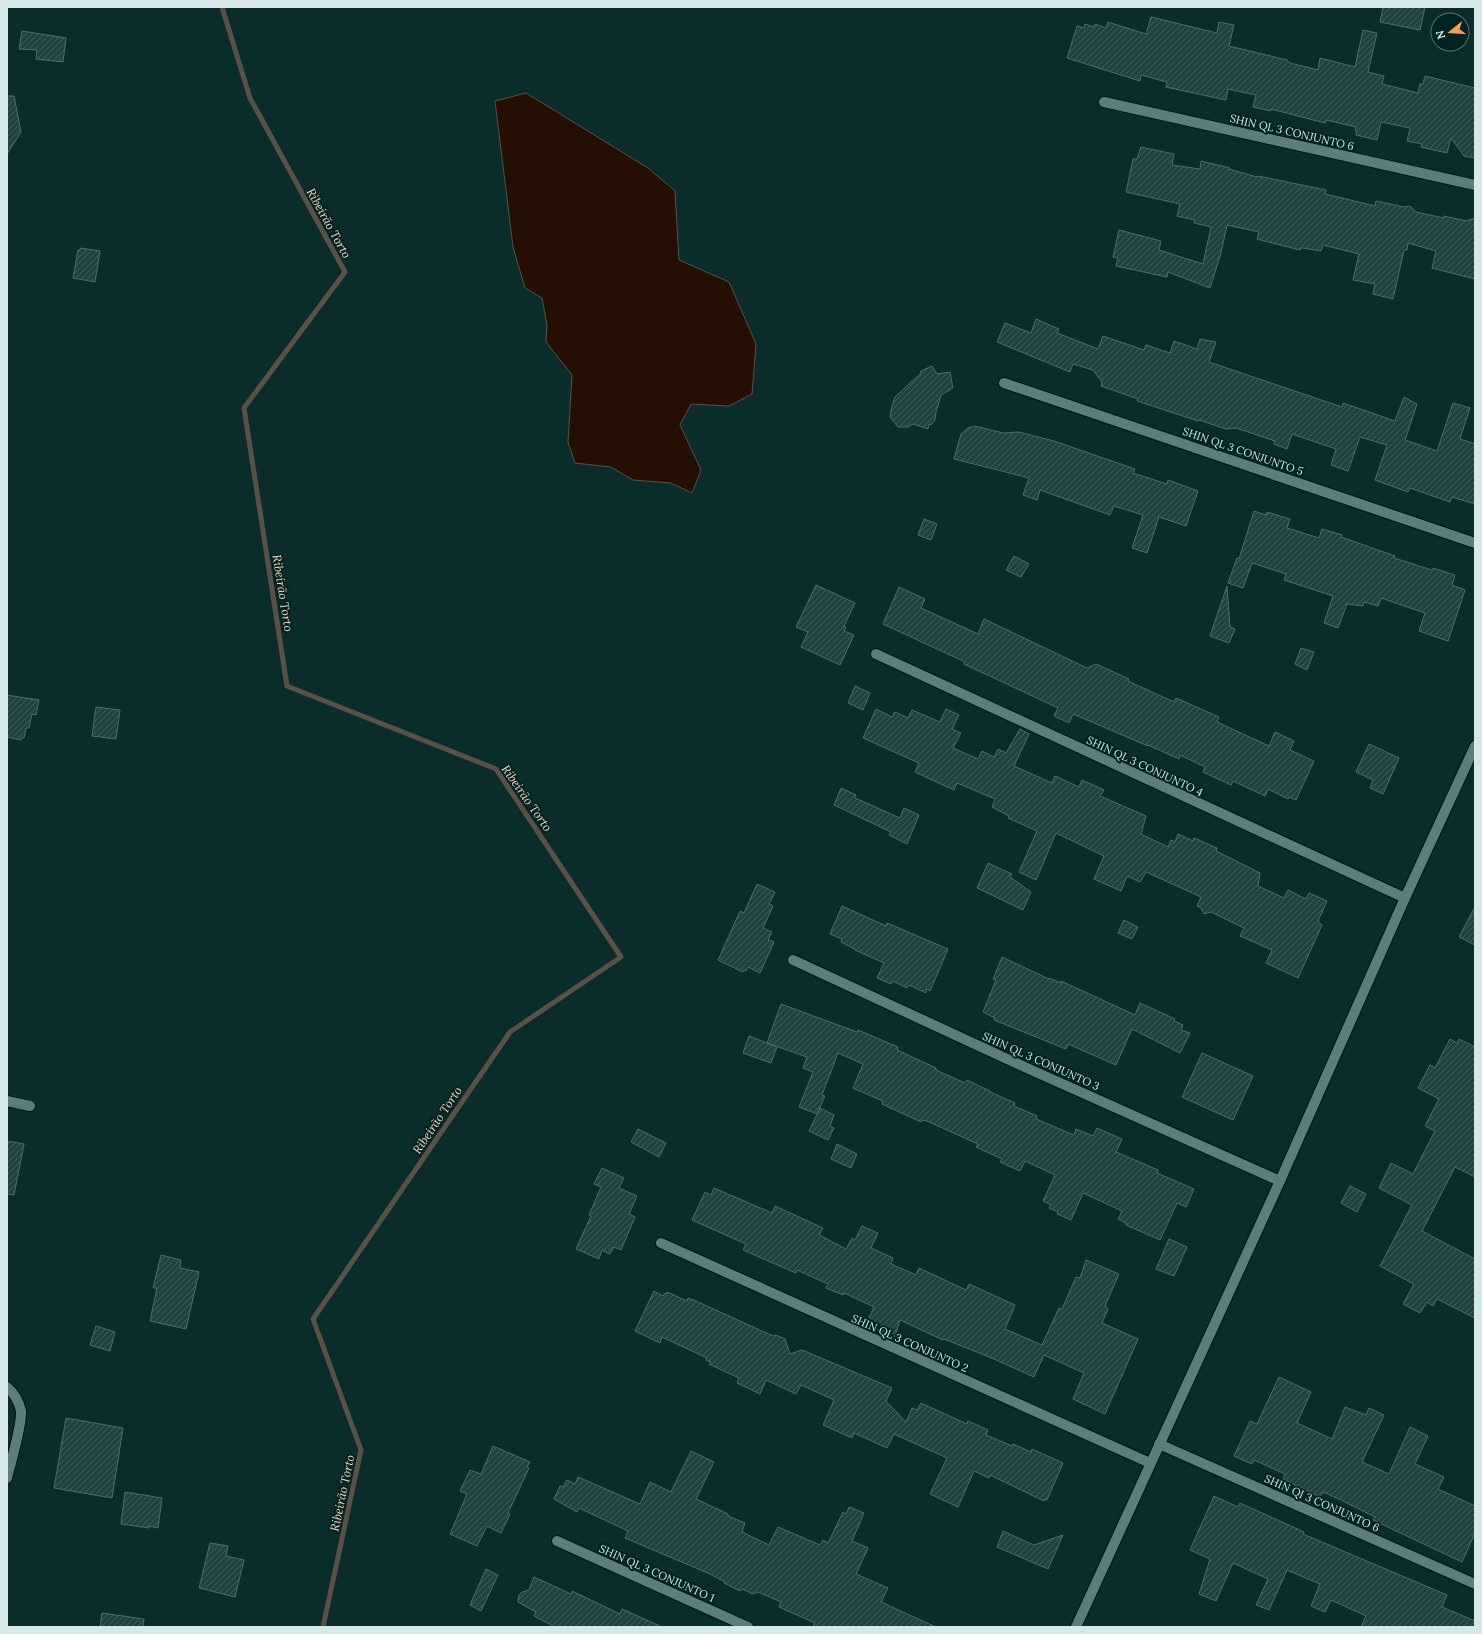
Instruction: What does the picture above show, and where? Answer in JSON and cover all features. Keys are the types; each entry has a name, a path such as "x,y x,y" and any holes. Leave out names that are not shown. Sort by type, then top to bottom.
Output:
{"street":[{"name":"SHIN QL 3 CONJUNTO 6","path":"1104,102 1475,185"},
{"name":"SHIN QL 3 CONJUNTO 5","path":"1004,383 1475,543"},
{"name":"SHIN QL 3 CONJUNTO 4","path":"876,654 1405,898"},
{"path":"1076,1627 1280,1181 1405,898 1475,746"},
{"name":"SHIN QL 3 CONJUNTO 3","path":"793,960 1029,1069 1280,1181"},
{"path":"7,1101 30,1106"},
{"name":"SHIN QL 3 CONJUNTO 2","path":"661,1243 1150,1463"},
{"path":"7,1388 15,1396 21,1411 18,1435 7,1478"},
{"name":"SHIN QI 3 CONJUNTO 6","path":"1159,1444 1475,1584"},
{"name":"SHIN QL 3 CONJUNTO 1","path":"557,1540 748,1627"}],"shaded area":[{"path":"526,93 648,168 675,191 679,260 729,282 756,344 752,394 729,406 691,404 680,425 701,470 692,493 671,483 633,480 611,467 575,463 568,442 572,375 546,342 547,325 542,298 525,288 513,247 495,101"}],"building":[{"path":"1383,7 1425,7 1420,30 1380,22"},
{"path":"1151,17 1217,33 1219,22 1234,25 1229,46 1287,60 1290,63 1318,70 1320,58 1355,67 1363,30 1377,33 1368,72 1384,76 1382,84 1418,93 1420,84 1423,84 1425,76 1475,88 1475,158 1464,156 1451,138 1447,153 1421,147 1422,144 1407,141 1410,128 1381,122 1377,140 1356,135 1356,127 1326,120 1325,123 1271,109 1271,111 1253,107 1256,95 1228,89 1226,100 1166,87 1167,82 1141,75 1140,81 1067,58 1077,26 1084,28 1085,24 1094,27 1095,24 1106,28 1108,22 1146,34"},
{"path":"22,31 66,38 63,62 36,59 37,50 19,49"},
{"path":"7,96 14,96 21,132 7,154"},
{"path":"1141,147 1174,154 1172,165 1200,169 1201,161 1230,168 1229,169 1257,177 1326,190 1325,194 1375,206 1376,201 1404,207 1410,206 1416,212 1444,218 1444,216 1466,221 1475,218 1475,279 1432,268 1436,251 1408,243 1407,250 1404,250 1393,299 1373,294 1375,284 1353,280 1359,254 1323,245 1321,251 1303,248 1300,250 1257,239 1259,232 1227,225 1221,253 1210,288 1168,272 1167,277 1116,266 1118,258 1113,257 1119,230 1161,241 1159,250 1203,264 1211,227 1194,223 1195,220 1177,216 1180,204 1126,192 1133,159 1137,159"},
{"path":"81,248 100,251 95,282 73,278 78,250"},
{"path":"1036,319 1059,329 1057,333 1098,349 1103,336 1144,350 1146,345 1170,353 1174,341 1197,349 1200,339 1216,342 1209,362 1342,407 1343,403 1395,421 1404,397 1417,404 1405,440 1437,451 1453,403 1470,408 1460,439 1475,444 1475,504 1452,497 1450,502 1410,488 1408,492 1375,480 1387,445 1360,437 1348,471 1331,465 1336,449 1292,434 1287,449 1274,444 1275,441 1236,428 1226,429 1199,420 1198,421 1137,401 1138,399 1101,386 1102,382 1093,370 1073,364 1070,372 997,342 1005,323 1031,333"},
{"path":"932,366 937,374 950,372 953,388 941,395 935,420 931,425 929,424 928,429 913,424 908,427 898,427 890,417 895,397 920,374 921,371"},
{"path":"975,426 1003,433 1019,432 1054,441 1135,469 1133,473 1167,484 1168,480 1198,491 1186,526 1159,517 1147,553 1132,548 1143,515 1114,506 1110,515 1040,490 1037,500 1023,495 1029,478 954,459 961,434 968,428"},
{"path":"1254,511 1266,515 1267,512 1290,519 1287,528 1319,538 1322,529 1342,535 1341,537 1395,556 1394,558 1432,570 1433,568 1455,575 1452,585 1465,590 1448,641 1419,631 1425,613 1381,598 1378,606 1364,602 1363,606 1347,604 1338,628 1324,623 1333,596 1284,580 1286,574 1252,563 1243,588 1228,583 1237,558 1239,559"},
{"path":"924,519 937,524 931,540 918,535"},
{"path":"1014,556 1029,564 1021,577 1006,570"},
{"path":"816,585 855,603 844,626 846,627 844,631 854,635 840,665 801,647 808,632 796,627"},
{"path":"1227,586 1230,627 1235,629 1229,643 1210,636"},
{"path":"899,587 925,599 921,608 978,634 984,619 1087,668 1096,664 1129,679 1128,681 1174,702 1176,698 1219,717 1217,722 1269,746 1275,732 1294,741 1290,750 1314,761 1296,800 1289,797 1288,799 1268,789 1265,796 1233,781 1231,785 1203,772 1205,767 1180,755 1179,759 1073,714 1069,723 1054,716 1058,708 964,664 965,662 883,624"},
{"path":"1301,648 1314,652 1307,670 1295,664"},
{"path":"855,686 870,693 863,710 848,703"},
{"path":"7,695 39,700 36,715 32,714 29,728 26,728 24,738 21,738 21,740 7,737"},
{"path":"96,707 120,710 116,739 92,736"},
{"path":"876,709 892,717 895,712 908,718 912,710 940,722 946,709 959,715 952,729 961,733 953,748 978,759 982,751 994,757 998,749 1006,753 1020,729 1029,734 1014,766 1052,783 1055,776 1079,787 1082,780 1104,790 1100,796 1146,816 1141,834 1168,847 1171,840 1175,842 1178,834 1193,841 1194,838 1217,848 1216,851 1260,873 1258,886 1284,898 1288,890 1306,899 1309,893 1327,901 1318,921 1322,925 1298,978 1266,963 1272,950 1240,936 1244,928 1211,912 1204,914 1201,908 1197,906 1201,897 1146,872 1140,882 1127,876 1121,891 1094,879 1104,856 1056,833 1036,880 1019,872 1037,831 1008,818 1009,816 992,807 995,799 957,783 954,790 915,772 919,763 863,738"},
{"path":"1369,744 1399,758 1383,794 1370,788 1373,780 1356,772"},
{"path":"841,788 856,795 855,798 900,818 904,808 919,815 907,844 889,835 891,832 834,805"},
{"path":"988,863 1012,874 1010,877 1031,892 1023,910 977,888"},
{"path":"757,884 775,892 769,904 773,906 763,928 772,932 768,940 774,942 760,973 748,967 746,971 744,970 743,972 718,960 740,911 744,913"},
{"path":"842,906 886,926 887,923 948,949 930,991 927,989 926,993 909,985 907,988 893,981 891,984 877,978 884,963 855,950 841,942 842,939 830,934"},
{"path":"1475,907 1475,945 1459,937"},
{"path":"1124,920 1138,927 1132,939 1118,933"},
{"path":"1002,957 1049,979 1061,983 1061,981 1135,1015 1140,1003 1175,1019 1174,1021 1183,1025 1181,1030 1190,1033 1180,1053 1132,1029 1116,1065 1068,1044 1066,1049 994,1020 995,1018 983,1012 996,980 993,979"},
{"path":"781,1004 857,1032 858,1030 898,1047 897,1050 936,1068 936,1070 965,1083 967,1080 1015,1103 1014,1106 1037,1116 1036,1119 1074,1135 1076,1129 1093,1136 1097,1128 1122,1139 1116,1152 1158,1170 1157,1173 1194,1189 1186,1207 1177,1203 1160,1240 1126,1225 1126,1223 1118,1219 1122,1211 1083,1193 1071,1220 1057,1214 1058,1212 1049,1208 1051,1205 1043,1201 1055,1175 1025,1161 1020,1171 1000,1162 1002,1159 976,1147 978,1144 927,1121 922,1120 921,1122 882,1104 883,1101 853,1088 863,1064 838,1053 822,1095 825,1096 817,1114 799,1107 813,1072 803,1068 807,1057 767,1043"},
{"path":"749,1036 777,1047 771,1063 743,1053"},
{"path":"1450,1039 1457,1043 1459,1039 1475,1047 1475,1177 1455,1167 1422,1231 1475,1259 1475,1318 1437,1299 1433,1306 1427,1302 1420,1313 1403,1304 1414,1284 1380,1266 1412,1205 1379,1188 1391,1163 1413,1174 1435,1131 1425,1126 1439,1099 1418,1088 1430,1065 1435,1068"},
{"path":"1202,1053 1253,1076 1233,1120 1182,1097"},
{"path":"820,1108 834,1115 830,1126 834,1128 828,1140 809,1131"},
{"path":"638,1129 666,1143 659,1157 631,1142"},
{"path":"7,1141 24,1144 14,1195 7,1194"},
{"path":"837,1144 857,1154 851,1168 831,1159"},
{"path":"602,1168 624,1178 619,1188 637,1196 629,1214 635,1217 621,1250 614,1247 610,1254 602,1250 599,1259 576,1249 591,1216 589,1215 601,1187 594,1184"},
{"path":"1350,1186 1366,1194 1357,1212 1341,1203"},
{"path":"714,1188 772,1213 775,1206 823,1228 819,1235 846,1249 852,1238 855,1240 862,1226 878,1233 871,1248 893,1258 891,1264 916,1275 919,1268 966,1290 969,1284 1015,1305 1005,1329 1042,1345 1059,1308 1062,1309 1076,1277 1080,1278 1086,1260 1119,1274 1105,1306 1108,1309 1102,1323 1138,1339 1105,1414 1073,1399 1084,1373 1044,1355 1034,1377 987,1356 944,1339 943,1340 900,1320 894,1339 866,1324 874,1307 844,1293 843,1295 826,1288 828,1284 797,1270 796,1273 743,1250 746,1244 692,1220 705,1192 711,1195"},
{"path":"1169,1239 1187,1247 1174,1276 1156,1269"},
{"path":"161,1255 181,1260 180,1268 199,1272 186,1329 150,1321 157,1288 153,1288"},
{"path":"654,1291 663,1296 667,1292 687,1301 688,1298 773,1336 776,1335 785,1339 790,1354 802,1350 892,1388 886,1401 906,1422 912,1408 917,1410 921,1403 967,1424 968,1421 988,1430 986,1435 1012,1446 1013,1444 1031,1452 1032,1449 1063,1463 1047,1500 1045,1499 1044,1501 990,1475 989,1478 974,1471 958,1507 930,1494 947,1458 894,1434 887,1448 854,1433 852,1438 823,1425 834,1400 801,1385 796,1394 766,1380 760,1394 737,1383 739,1378 709,1364 711,1362 706,1360 707,1358 662,1337 660,1343 635,1331"},
{"path":"96,1326 115,1332 110,1351 90,1345"},
{"path":"1279,1377 1311,1392 1297,1423 1332,1439 1345,1407 1366,1415 1369,1408 1384,1415 1362,1462 1389,1474 1410,1427 1428,1436 1415,1464 1444,1477 1438,1489 1475,1506 1475,1533 1462,1562 1373,1520 1375,1517 1341,1500 1323,1492 1320,1497 1283,1479 1285,1474 1254,1460 1252,1464 1234,1456 1250,1421 1257,1424"},
{"path":"66,1418 123,1428 112,1498 54,1488"},
{"path":"493,1446 530,1462 527,1467 529,1468 508,1513 510,1514 501,1533 487,1526 477,1546 450,1534 467,1494 460,1491 470,1470 481,1474"},
{"path":"691,1451 714,1462 696,1499 745,1523 742,1532 769,1545 778,1527 820,1545 823,1540 828,1543 843,1512 846,1514 849,1507 864,1513 852,1541 868,1548 856,1574 888,1588 881,1602 936,1627 813,1627 815,1623 779,1607 781,1602 758,1592 753,1594 742,1589 740,1591 710,1574 625,1538 628,1531 579,1508 577,1512 554,1499 560,1486 563,1487 567,1480 575,1484 578,1477 640,1504 650,1482 671,1492"},
{"path":"125,1492 162,1498 158,1528 121,1524"},
{"path":"1214,1496 1238,1507 1240,1503 1304,1532 1303,1534 1447,1595 1442,1607 1475,1621 1475,1627 1361,1627 1366,1616 1331,1600 1325,1612 1311,1606 1320,1584 1287,1570 1269,1610 1256,1605 1268,1579 1233,1563 1216,1601 1199,1594 1210,1559 1190,1550"},
{"path":"1003,1531 1034,1545 1063,1535 1048,1569 997,1547"},
{"path":"210,1543 228,1546 226,1556 244,1560 235,1597 199,1588"},
{"path":"486,1569 498,1575 481,1611 470,1605"},
{"path":"534,1577 571,1594 572,1591 620,1614 622,1609 662,1627 555,1627 534,1616 536,1612 518,1602 519,1595 522,1592 529,1590"},
{"path":"102,1613 144,1619 143,1627 100,1627"}],"waterway":[{"name":"Ribeirão Torto","path":"222,7 250,98 345,272 244,408 287,686 496,769 621,957 510,1032 313,1319 361,1450 323,1627"}]}
